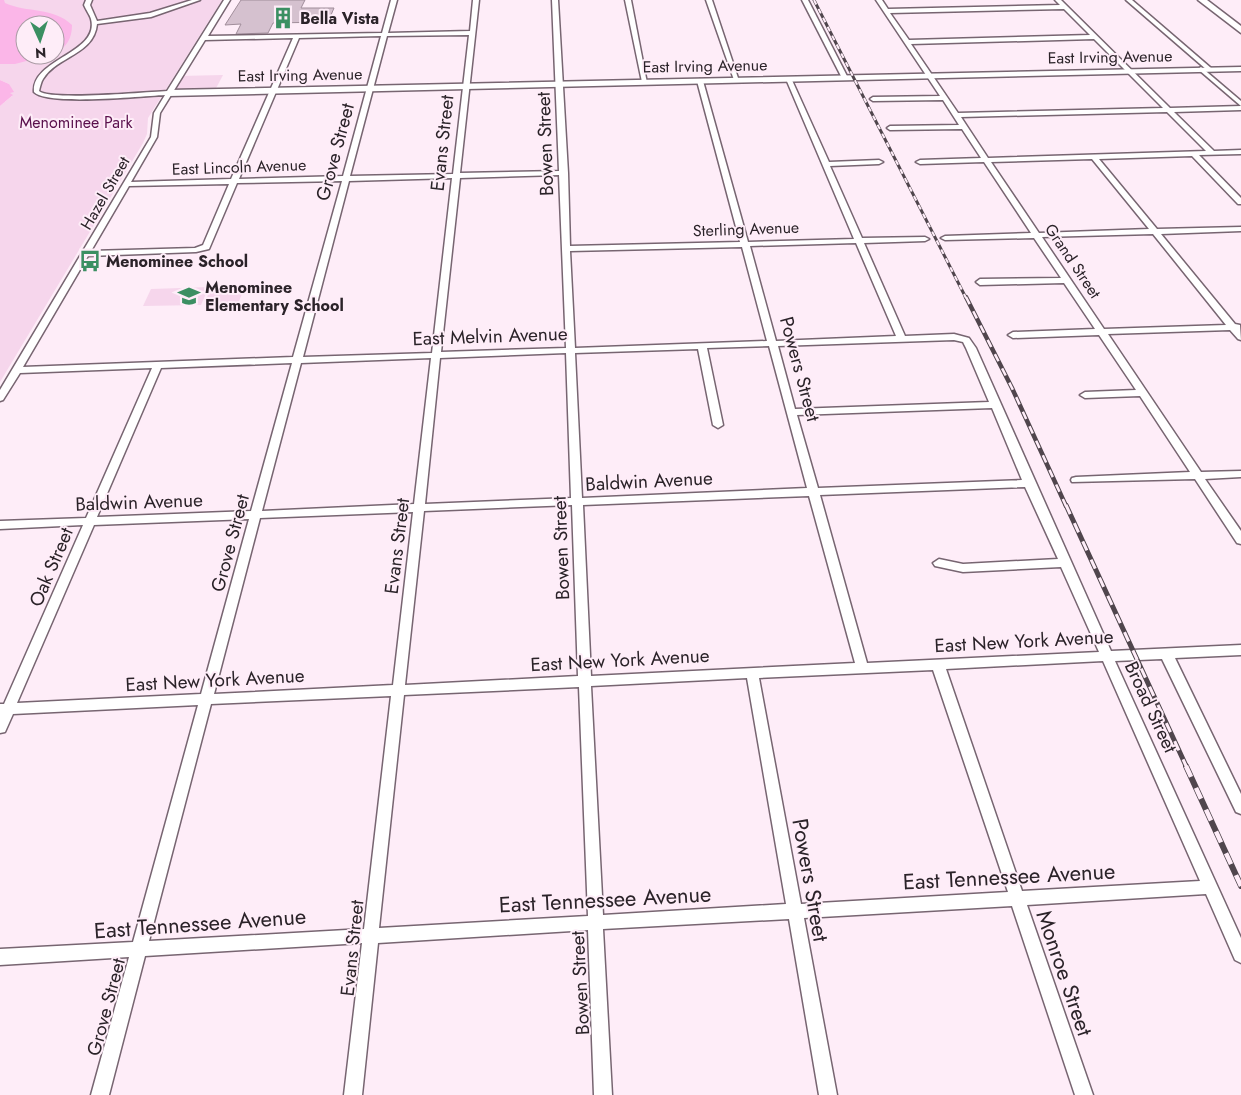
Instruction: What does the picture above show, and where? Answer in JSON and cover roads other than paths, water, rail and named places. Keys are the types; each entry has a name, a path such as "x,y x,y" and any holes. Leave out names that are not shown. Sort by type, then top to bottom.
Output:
{"main road":[{"path":"1202,0 1241,30"}],"street":[{"path":"89,0 87,5 94,14 95,23 151,15 197,0"},
{"name":"Hazel Street","path":"0,398 154,137 156,117 227,0"},
{"name":"Grove Street","path":"100,1095 140,949 204,700 394,0"},
{"name":"Evans Street","path":"353,1095 476,0"},
{"name":"Bowen Street","path":"555,0 564,173 583,681 603,1095"},
{"path":"628,0 645,82"},
{"path":"710,0 737,80"},
{"path":"805,0 846,78"},
{"name":"Grand Street","path":"879,0 1241,540"},
{"path":"1058,0 1211,152"},
{"path":"1129,0 1205,69 1241,106"},
{"path":"887,11 1066,7"},
{"name":"East Irving Avenue","path":"95,23 82,48 45,72 36,86 36,91 40,95 60,98 169,93 1241,69"},
{"path":"203,38 472,33"},
{"path":"85,254 192,250 206,247 236,181 296,36"},
{"path":"907,42 1096,37"},
{"path":"789,79 902,339"},
{"name":"Powers Street","path":"700,81 862,668"},
{"path":"873,98 945,98"},
{"path":"956,115 1241,106"},
{"path":"890,128 965,127"},
{"path":"920,162 1241,152"},
{"path":"1193,153 1241,202"},
{"path":"1093,156 1155,232 1237,327 1241,337"},
{"path":"826,164 879,162"},
{"name":"East Lincoln Avenue","path":"126,184 564,173"},
{"path":"945,238 1241,229"},
{"name":"Sterling Avenue","path":"567,249 925,239"},
{"path":"980,282 1067,280"},
{"path":"1013,335 1237,327"},
{"name":"East Melvin Avenue","path":"17,370 956,337 964,339"},
{"name":"Broad Street","path":"964,339 970,345 1029,483 1241,954"},
{"path":"702,347 718,425"},
{"name":"Oak Street","path":"0,728 4,708 90,521 158,365"},
{"path":"1085,395 1144,394"},
{"path":"791,412 996,406"},
{"path":"1076,480 1241,474"},
{"name":"Baldwin Avenue","path":"0,525 1029,483"},
{"path":"939,563 963,568 1065,563"},
{"name":"East New York Avenue","path":"4,708 1241,650"},
{"name":"Broad Street","path":"1166,653 1241,808"},
{"name":"Monroe Street","path":"938,665 1084,1095"},
{"name":"Powers Street","path":"752,673 828,1095"},
{"name":"East Tennessee Avenue","path":"0,957 1212,887"}],"railway":[{"path":"814,0 966,298"},
{"path":"966,297 1012,388 1066,506"},
{"path":"1066,505 1187,768"},
{"path":"1186,766 1241,886"}],"place":[{"name":"Bella Vista","path":"283,18"},
{"name":"Menominee School","path":"90,261"},
{"name":"Menominee Elementary School","path":"189,296"}],"park label":[{"name":"Menominee Park","path":"76,122"}]}
